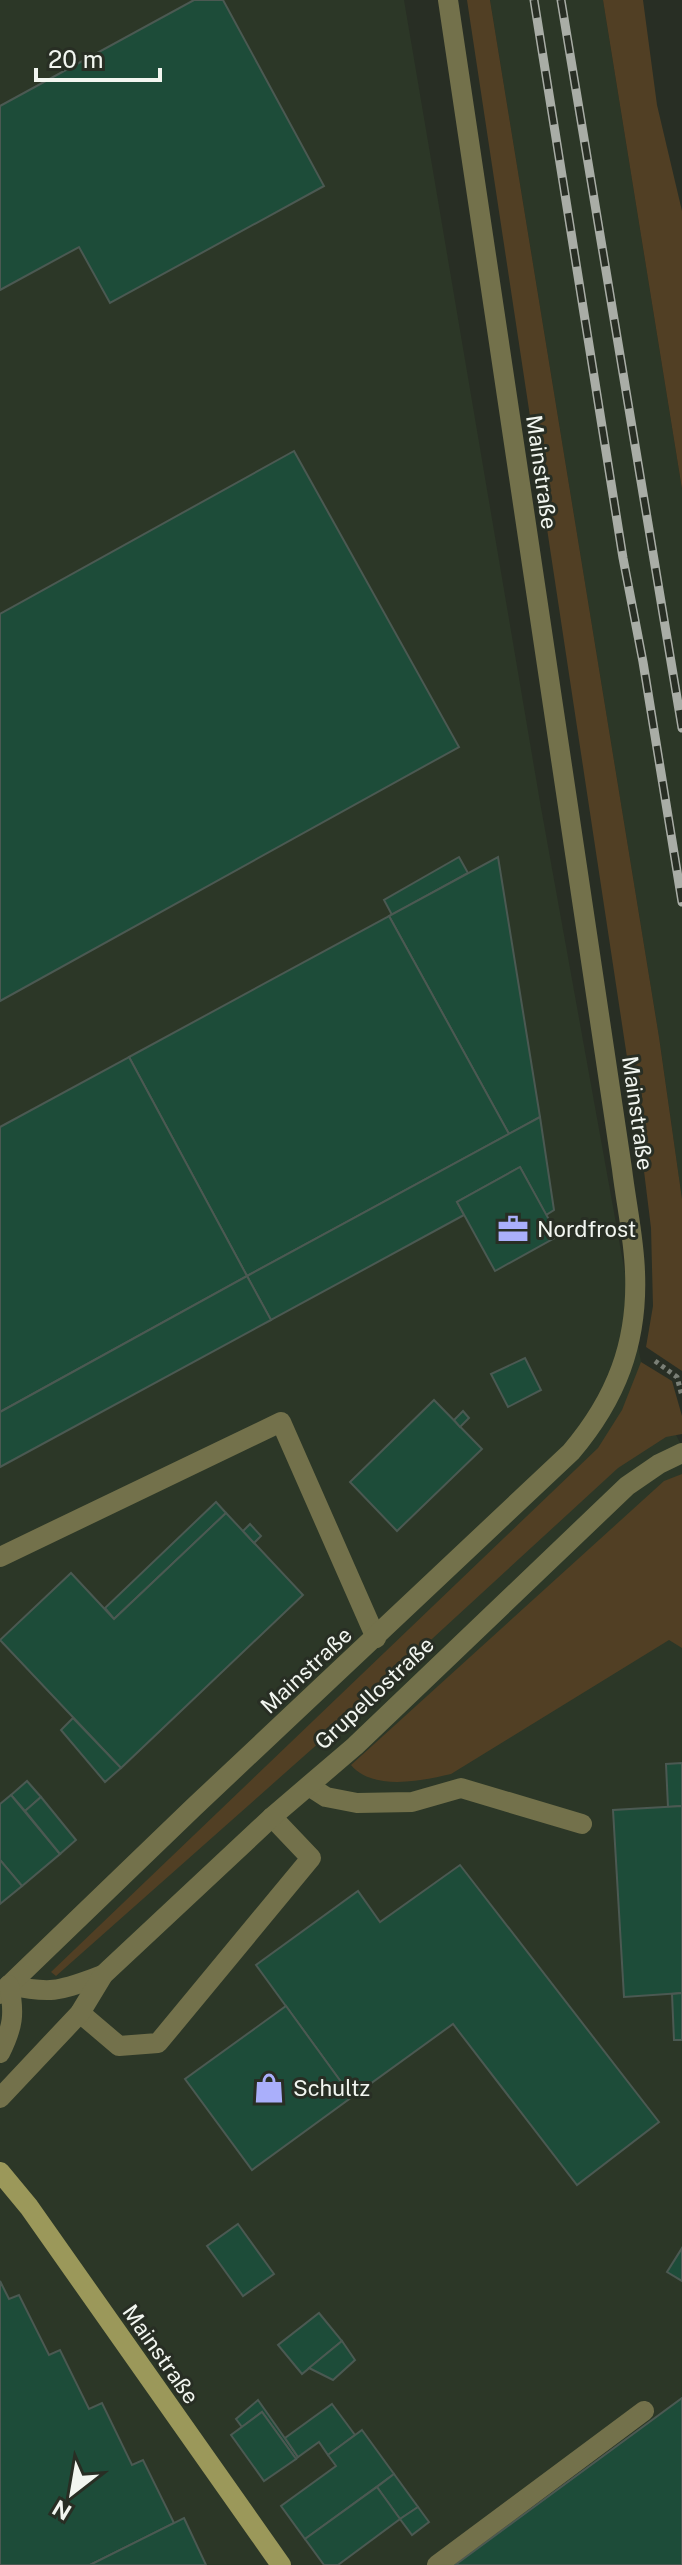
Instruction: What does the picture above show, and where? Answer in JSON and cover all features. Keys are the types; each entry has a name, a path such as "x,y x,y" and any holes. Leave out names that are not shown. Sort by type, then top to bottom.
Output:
{"street":[{"name":"Mainstraße","path":"5,1990 194,1807 571,1452 594,1425 612,1393 629,1342 635,1302 632,1241 448,0"},
{"path":"0,1557 281,1422 376,1638"},
{"name":"Grupellostraße","path":"0,2098 80,2013 103,1975 272,1817 355,1746 627,1486 659,1464 682,1453"},
{"path":"309,1786 326,1797 357,1803 412,1802 461,1788 582,1824"},
{"path":"80,2013 119,2046 158,2043 311,1858 272,1817"},
{"name":"Grupellostraße","path":"5,1990 59,1991 103,1975"},
{"path":"0,2053 10,2033 14,2009 5,1990"},
{"name":"Mainstraße","path":"0,2172 29,2207 281,2565"},
{"path":"437,2565 644,2411"}],"path":[{"path":"629,1342 677,1377 682,1396"}],"shaded area":[{"path":"0,0 404,0 540,802 641,1362 682,1447 682,2565 0,2565"},
{"path":"467,0 490,0 659,1037 682,1199 682,1371 646,1347 653,1306 651,1228 643,1163"},
{"path":"490,0 603,0 682,489 682,1199 659,1037"},
{"path":"603,0 643,0 657,105 682,211 682,489"},
{"path":"641,1362 672,1381 682,1416 682,1434 666,1437 618,1468 321,1741 56,1976 51,1972 598,1448 622,1410"},
{"path":"682,1474 682,1648 669,1640 451,1774 412,1781 384,1781 360,1773 351,1765 664,1481"}],"building":[{"path":"194,0 223,0 324,186 110,303 79,247 0,290 0,106"},
{"path":"294,451 459,747 0,1001 0,614"},
{"path":"459,857 468,873 392,915 384,900"},
{"path":"498,857 540,1117 509,1134 389,916"},
{"path":"389,916 509,1134 247,1276 129,1057"},
{"path":"129,1057 247,1276 0,1412 0,1127"},
{"path":"540,1117 554,1210 546,1215 520,1167 457,1202 464,1215 271,1320 247,1276"},
{"path":"520,1167 558,1236 495,1271 457,1202"},
{"path":"247,1276 271,1320 0,1467 0,1412"},
{"path":"525,1358 541,1390 508,1407 491,1374"},
{"path":"434,1400 482,1449 397,1531 350,1482"},
{"path":"463,1411 469,1418 460,1427 454,1420"},
{"path":"216,1502 226,1513 114,1619 105,1608"},
{"path":"226,1513 303,1595 121,1768 0,1640 71,1573 114,1619"},
{"path":"250,1524 261,1536 254,1543 243,1531"},
{"path":"73,1718 121,1768 105,1782 61,1730"},
{"path":"682,1763 682,1806 668,1807 666,1764"},
{"path":"27,1781 41,1797 25,1811 11,1795"},
{"path":"11,1795 60,1854 22,1886 0,1860 0,1804"},
{"path":"41,1797 76,1840 60,1854 25,1811"},
{"path":"682,1806 682,1993 624,1997 613,1810"},
{"path":"0,1860 22,1886 0,1904"},
{"path":"460,1865 659,2122 577,2185 453,2024 352,2097 256,1965 358,1891 380,1922"},
{"path":"682,1993 682,2040 674,2040 672,1994"},
{"name":"Schultz","path":"286,2006 352,2097 252,2170 185,2079"},
{"path":"238,2224 274,2274 243,2296 207,2246"},
{"path":"682,2248 682,2281 667,2272"},
{"path":"0,2281 9,2299 19,2295 49,2355 60,2350 89,2409 102,2403 132,2465 143,2460 174,2523 90,2565 0,2565"},
{"path":"319,2313 342,2341 302,2374 278,2345"},
{"path":"342,2341 355,2360 333,2380 309,2368"},
{"path":"682,2398 682,2565 455,2565"},
{"path":"258,2400 298,2457 296,2459 262,2412 242,2427 236,2419"},
{"path":"332,2404 355,2435 328,2455 319,2442 298,2457 285,2438"},
{"path":"262,2412 296,2459 264,2481 231,2435"},
{"path":"362,2430 394,2474 305,2539 281,2506 336,2466 328,2455"},
{"path":"394,2474 418,2507 400,2519 377,2487"},
{"path":"377,2487 400,2519 338,2565 324,2565 305,2539"},
{"path":"418,2507 429,2522 412,2535 400,2519"},
{"path":"184,2518 206,2565 90,2565"}],"railway":[{"path":"534,0 623,558 682,902"},
{"path":"561,0 682,728"}],"place":[{"name":"Nordfrost","path":"513,1229"},
{"name":"Schultz","path":"269,2088"}]}
